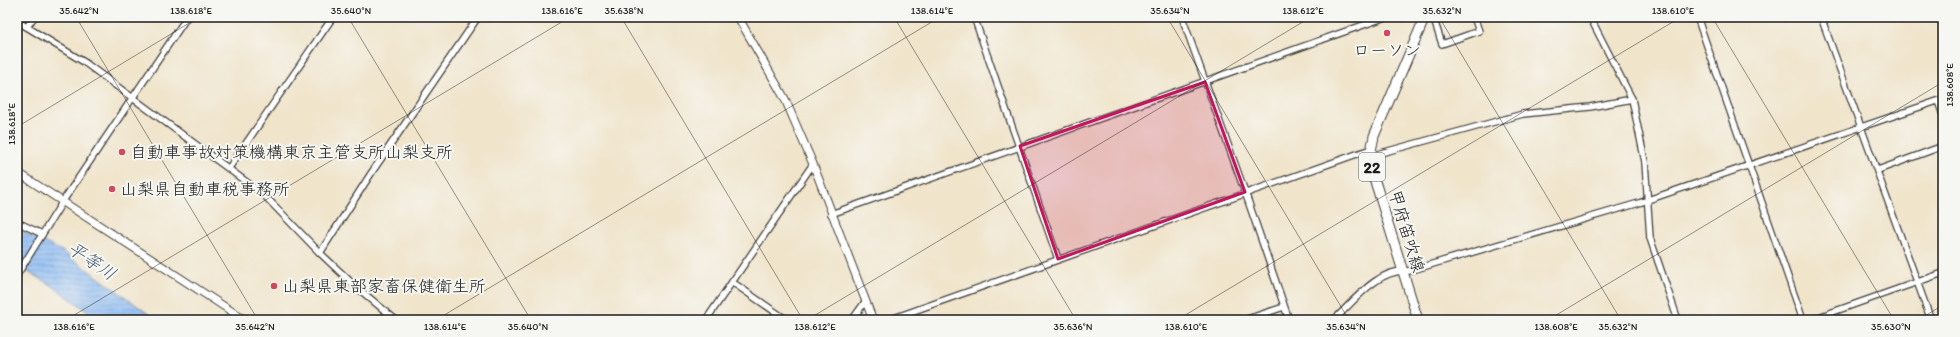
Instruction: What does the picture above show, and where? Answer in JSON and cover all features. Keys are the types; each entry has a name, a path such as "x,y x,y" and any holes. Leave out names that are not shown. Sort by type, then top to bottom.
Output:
{"main road":[{"name":"甲府笛吹線","path":"1418,320 1374,178 1370,153 1381,117 1425,17"}],"street":[{"path":"27,26 34,17"},
{"path":"18,273 62,201 187,17"},
{"path":"229,168 333,17"},
{"path":"320,253 372,172 478,17"},
{"path":"738,17 785,99 813,164 873,320"},
{"path":"974,17 1058,259"},
{"path":"1182,17 1289,320"},
{"path":"832,214 1386,17"},
{"path":"1433,17 1442,44 1479,31 1474,17"},
{"path":"1590,17 1632,99 1645,162 1650,238 1678,320"},
{"path":"1697,17 1803,320"},
{"path":"1821,17 1878,170 1931,320"},
{"path":"17,21 84,62 264,195 320,253 354,285 396,320"},
{"path":"888,320 1245,192 1370,153 1523,114 1590,107 1632,99"},
{"path":"1334,320 1362,292 1392,272 1417,268 1639,203 1647,199 1941,100 1943,115"},
{"path":"1878,170 1943,146"},
{"path":"706,320 813,164"},
{"path":"17,172 245,320"},
{"path":"17,222 41,236"},
{"path":"1810,320 1943,273"},
{"path":"732,282 786,320"},
{"path":"852,320 865,302"},
{"path":"1244,320 1284,307"}],"highlighted area":[{"path":"1205,82 1245,192 1058,259 1020,146"}],"water":[{"path":"17,229 62,251 157,320 100,320 51,285 17,266"}],"place":[{"name":"ローソン","path":"1387,33"},
{"name":"自動車事故対策機構東京主管支所山梨支所","path":"122,152"},
{"name":"山梨県自動車税事務所","path":"112,189"},
{"name":"山梨県東部家畜保健衛生所","path":"274,286"}],"water label":[{"name":"平等川","path":"92,261"}]}
